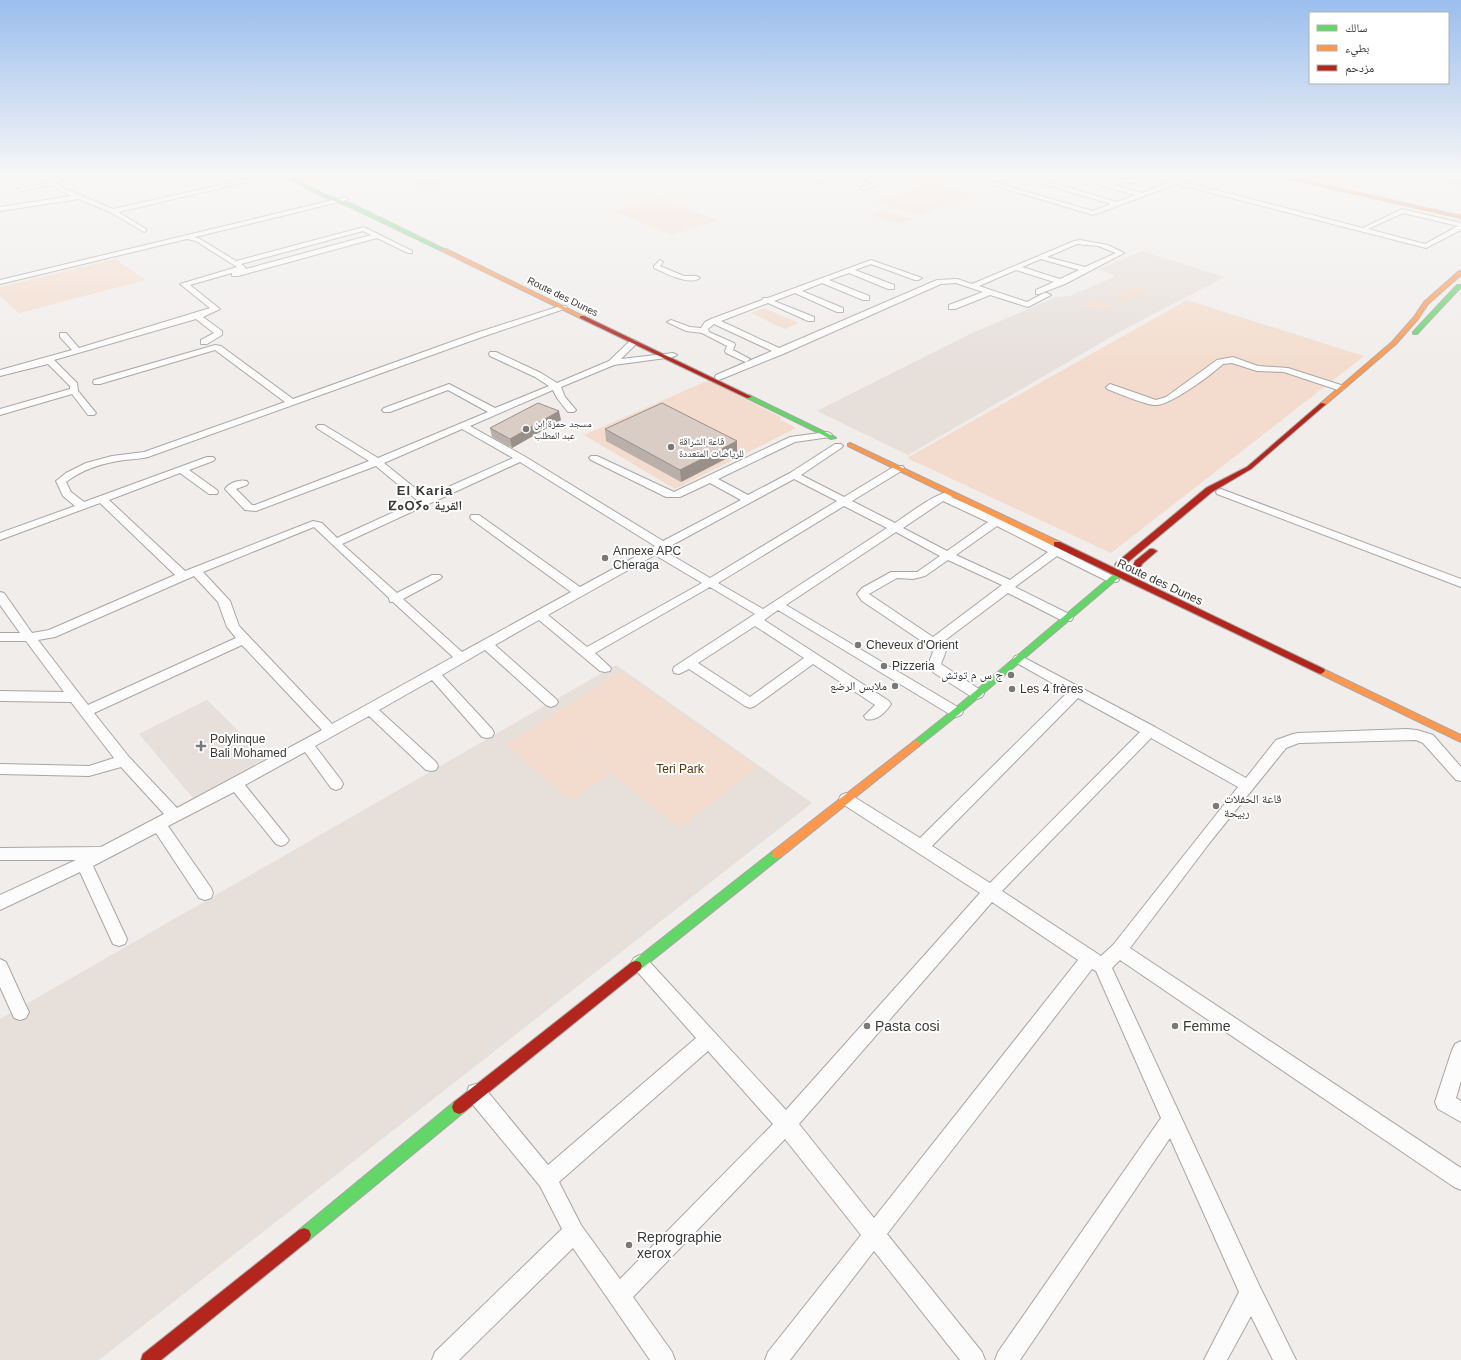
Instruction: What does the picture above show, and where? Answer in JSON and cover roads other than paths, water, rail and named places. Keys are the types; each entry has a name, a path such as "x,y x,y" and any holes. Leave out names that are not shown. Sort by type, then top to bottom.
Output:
{"main road":[{"name":"Route des Dunes","path":"421,238 634,342 719,377 899,468 947,495 1115,578 1461,739"},
{"name":"Route des Dunes","path":"422,238 841,439 1134,572 1432,715"},
{"path":"1119,565 1209,490 1249,468 1394,343 1416,318 1426,303 1461,272"},
{"path":"1218,495 1256,474 1419,330 1461,285"},
{"path":"1134,572 1138,563 1162,543"},
{"path":"149,1360 248,1281 476,1093 956,712 1115,578"}],"street":[{"path":"0,282 181,238"},
{"path":"0,373 197,316 216,309 184,284 243,268 236,262 198,240 192,238"},
{"path":"236,262 327,238"},
{"path":"187,287 367,238"},
{"path":"381,238 410,252"},
{"path":"1402,238 1428,245 1441,238"},
{"path":"1404,238 1428,245"},
{"path":"973,286 1080,241 1117,250 1121,253 1039,292"},
{"path":"330,248 343,254"},
{"path":"1041,257 1086,270"},
{"path":"660,262 656,267 683,278 696,278"},
{"path":"706,335 704,329 708,324 714,321 766,300 870,262 918,278"},
{"path":"1017,268 1062,282"},
{"path":"848,270 891,287"},
{"path":"822,280 866,298"},
{"path":"719,377 940,282 952,280 1028,305 1047,295"},
{"path":"794,290 840,310"},
{"path":"952,307 991,292"},
{"path":"766,300 812,320"},
{"path":"83,507 67,494 62,481 73,473 119,457 145,455 479,335 563,308"},
{"path":"197,316 219,333 204,342"},
{"path":"714,321 780,352"},
{"path":"671,322 731,345 729,351"},
{"path":"63,335 77,351"},
{"path":"612,363 634,342"},
{"path":"98,382 215,347 292,403"},
{"path":"721,354 729,351 746,359"},
{"path":"493,354 538,375 556,386 560,398 571,410"},
{"path":"244,483 230,489 249,508 252,509 377,462 612,363 668,356"},
{"path":"1110,386 1156,403 1169,400 1220,362 1233,360 1257,368 1285,370 1341,388"},
{"path":"43,361 50,362 74,385 74,391 91,413"},
{"path":"387,410 449,387 494,412"},
{"path":"0,412 74,391"},
{"path":"463,426 521,458 711,582 813,658 884,704 871,716"},
{"path":"321,427 377,462 424,501"},
{"path":"594,458 670,495 676,495 793,439 800,437 841,439"},
{"path":"0,903 84,864 174,815 236,784 579,592 794,475 841,439"},
{"path":"335,543 424,501 521,458"},
{"path":"0,537 210,459"},
{"path":"586,653 711,582 899,468"},
{"path":"182,470 213,492"},
{"path":"794,475 1068,618"},
{"path":"710,479 749,500"},
{"path":"813,658 750,703 684,666 947,495 1056,551 1115,578"},
{"path":"1218,495 1461,583"},
{"path":"102,499 183,576"},
{"path":"475,517 579,592"},
{"path":"977,694 939,670 934,665 940,651 933,642 866,598 863,594 895,574 913,576 921,574 996,521"},
{"path":"0,637 29,637 51,634 183,576 313,524 318,525 394,599 461,658"},
{"path":"933,642 1056,551"},
{"path":"196,571 224,602 233,627 331,731"},
{"path":"394,599 436,577"},
{"path":"0,596 29,637 124,761 174,815"},
{"path":"778,605 956,712"},
{"path":"540,614 605,668"},
{"path":"86,712 244,639"},
{"path":"486,644 551,702"},
{"path":"1019,659 1150,730 1247,785"},
{"path":"434,674 487,733"},
{"path":"921,847 1077,691"},
{"path":"0,696 75,697"},
{"path":"370,709 431,766"},
{"path":"620,1295 786,1124 991,892 1150,730"},
{"path":"776,1360 1096,962 1119,950 1247,785 1281,744 1298,738 1407,734 1417,735 1428,739 1461,776"},
{"path":"307,744 336,784"},
{"path":"0,769 89,771 124,761"},
{"path":"236,784 282,840"},
{"path":"846,799 991,892 1096,962 1172,1119 1252,1293 1285,1360"},
{"path":"158,824 205,893"},
{"path":"0,854 103,853"},
{"path":"84,864 118,939"},
{"path":"1119,950 1461,1180"},
{"path":"640,963 786,1124 974,1360"},
{"path":"0,966 20,1012"},
{"path":"547,1179 708,1039"},
{"path":"1461,1050 1444,1102 1461,1112"},
{"path":"476,1093 547,1179 574,1232 620,1295 664,1360"},
{"path":"1006,1360 1172,1119"},
{"path":"443,1360 574,1232"},
{"path":"1215,1360 1252,1293"}],"place":[{"name":"مسجد حمزة ابن عبد المطلب","path":"526,429"},
{"name":"قاعة الشراقة للرياضات المتعددة","path":"671,447"},
{"name":"Annexe APC Cheraga","path":"605,558"},
{"name":"Cheveux d'Orient","path":"858,645"},
{"name":"Pizzeria","path":"884,666"},
{"name":"ج س م توتش","path":"1011,675"},
{"name":"ملابس الرضع","path":"895,686"},
{"name":"Les 4 frères","path":"1012,689"},
{"name":"Polylinque Bali Mohamed","path":"201,746"},
{"name":"قاعة الحفلات ربيحة","path":"1216,806"},
{"name":"Pasta cosi","path":"867,1026"},
{"name":"Femme","path":"1175,1026"},
{"name":"Reprographie xerox","path":"629,1245"}],"district":[{"name":"El Karia ⵇⴰⵔⵢⴰ القرية","path":"425,498"}],"park label":[{"name":"Teri Park","path":"680,769"}]}
